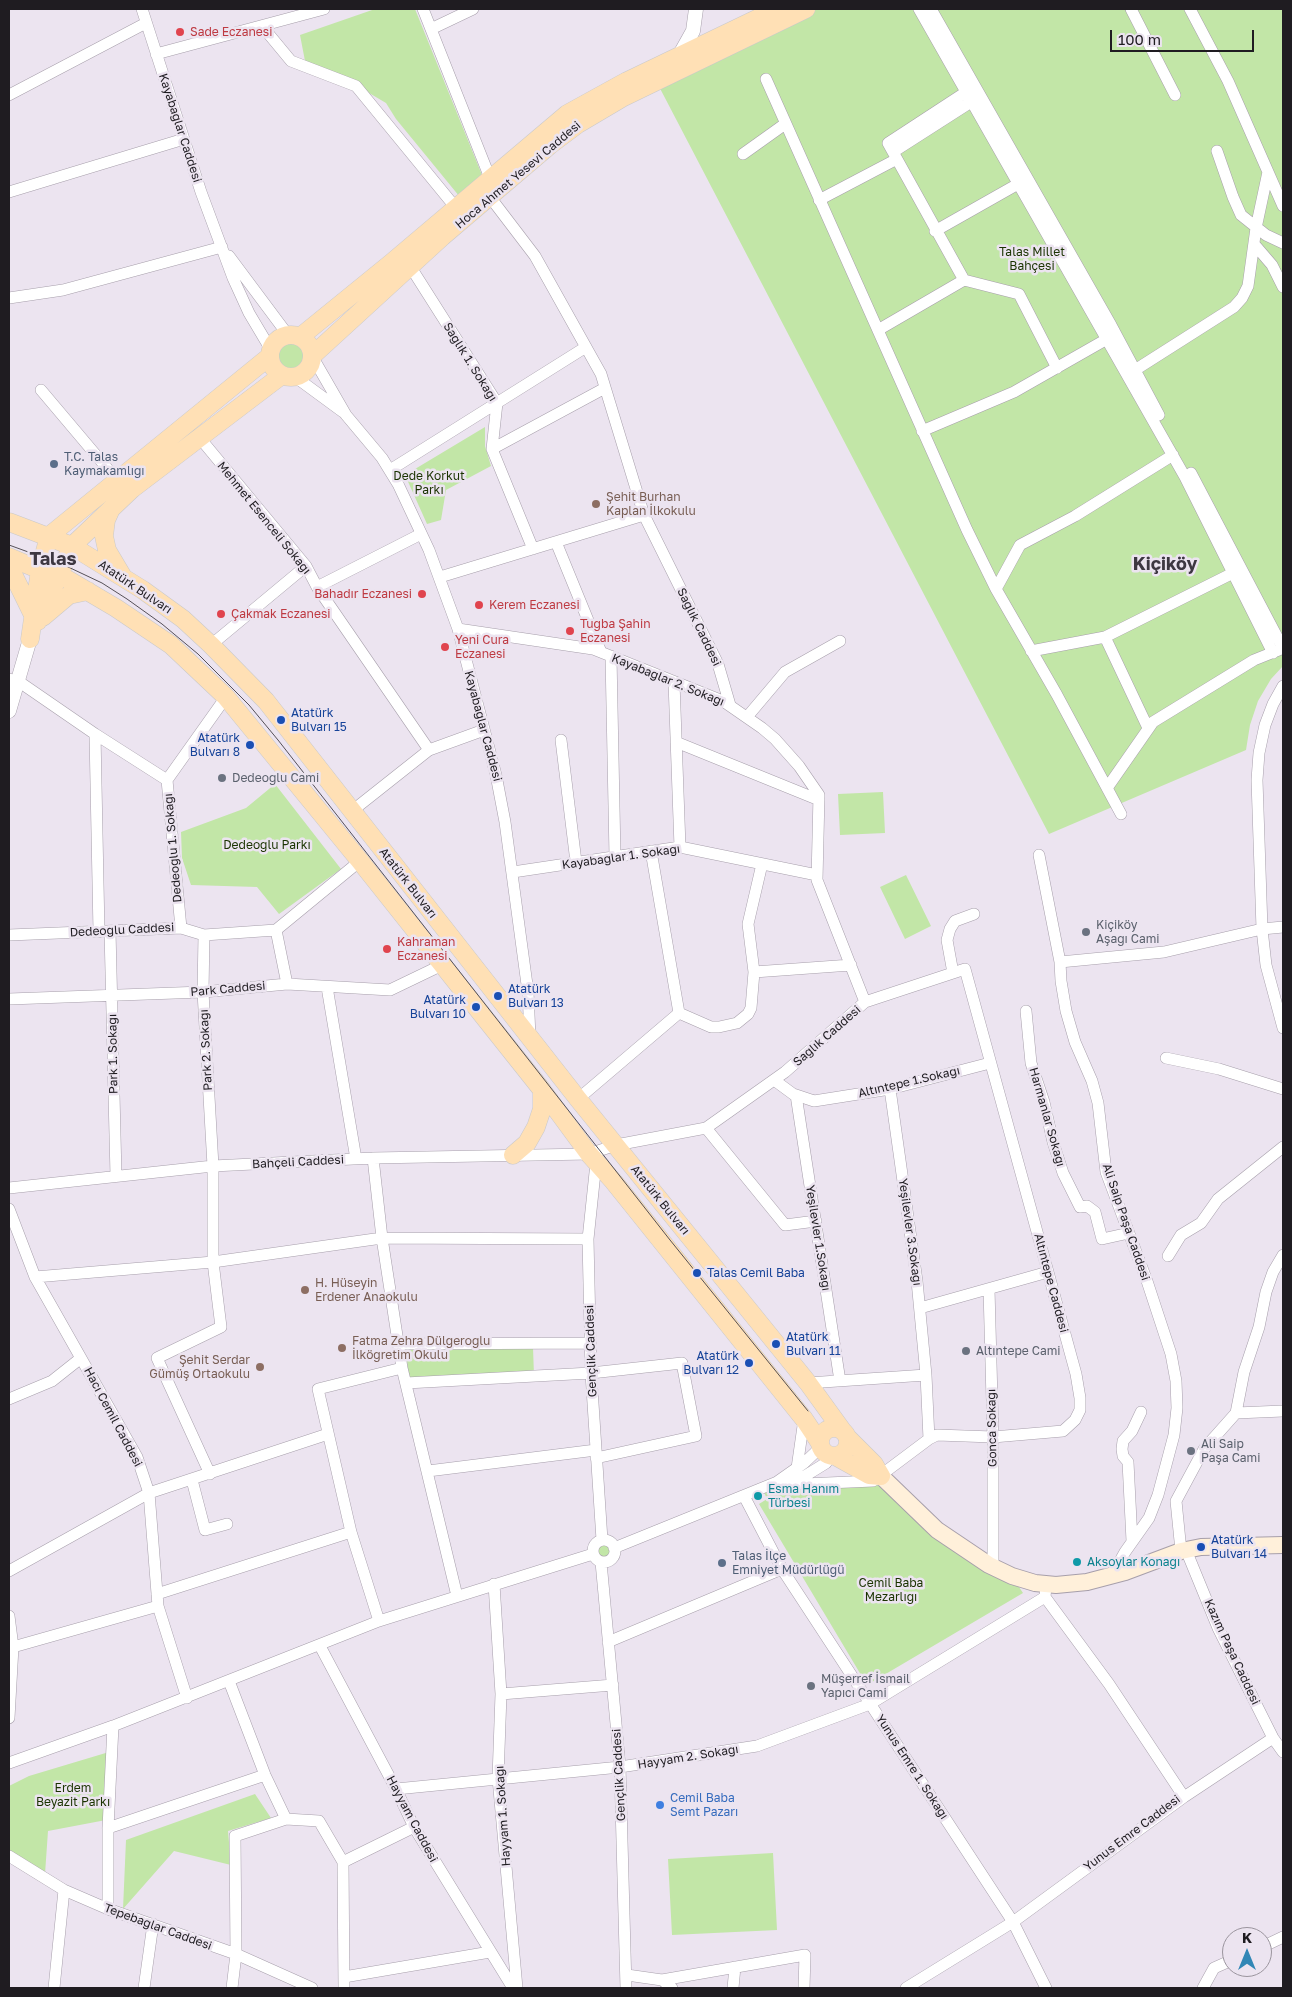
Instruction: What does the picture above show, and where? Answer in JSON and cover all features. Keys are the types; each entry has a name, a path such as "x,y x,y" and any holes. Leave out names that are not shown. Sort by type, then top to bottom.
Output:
{"main road":[{"name":"Hoca Ahmet Yesevi Caddesi","path":"294,336 456,208 552,126 583,104 774,9"},
{"name":"Hoca Ahmet Yesevi Caddesi","path":"312,356 490,196 550,145 592,114 806,9"},
{"path":"30,639 36,618 40,570 49,536 271,353 277,340 294,336 309,345 312,356 308,367 300,375 288,376 198,437 132,489 72,546 60,575 36,618"},
{"path":"271,353 273,367 288,376"},
{"path":"13,523 40,524 68,513 97,497"},
{"path":"111,508 106,520 104,536 107,550 125,580"},
{"name":"Atatürk Bulvarı","path":"13,523 72,546 183,619 211,644 266,701 578,1099 808,1383 845,1433 874,1464 881,1476 937,1530 993,1567 1025,1580 1045,1591 1112,1575 1184,1550 1211,1546 1283,1545"},
{"name":"Atatürk Bulvarı","path":"9,556 40,570 60,575 116,608 171,645 226,697 542,1090 592,1159 614,1182 804,1419 826,1450 869,1475 881,1476"},
{"path":"9,566 36,618"},
{"path":"36,618 69,596 88,591"},
{"path":"513,1155 527,1143 536,1127 542,1109 542,1090"},
{"path":"835,1428 845,1433 848,1446 846,1450 826,1450 822,1435 827,1430 835,1428"}],"street":[{"name":"Kayabağlar Caddesi","path":"142,9 222,247 240,294 271,353"},
{"path":"156,54 262,26 282,14 324,9"},
{"path":"423,9 490,178"},
{"path":"431,29 473,9"},
{"path":"678,57 692,31 696,9"},
{"path":"919,9 1173,455 1233,573 1280,650"},
{"path":"931,9 1214,514 1280,650"},
{"path":"1132,9 1175,95"},
{"path":"1190,9 1228,81 1283,206"},
{"path":"9,95 146,23"},
{"path":"262,26 292,61 356,86 456,208"},
{"path":"766,79 953,500 996,589 1121,814"},
{"path":"964,280 888,143 969,97"},
{"path":"743,154 785,124"},
{"path":"9,192 184,138"},
{"path":"1217,151 1233,198 1241,215 1256,228 1283,243"},
{"path":"819,200 895,155"},
{"path":"1135,370 1239,303 1248,286 1256,228 1268,172"},
{"path":"935,230 1018,184"},
{"name":"Sağlık Caddesi","path":"490,196 535,256 601,374 644,515 718,664 730,705 762,728 788,752 810,780 819,796 817,880 865,1002 774,1080 706,1128 616,1145 592,1159"},
{"path":"1254,244 1272,265 1283,287"},
{"name":"Kayabağlar Caddesi","path":"222,247 294,336"},
{"path":"9,298 71,288 222,247"},
{"name":"Sağlık 1. Sokağı","path":"410,266 497,403 492,449 533,549"},
{"path":"878,330 964,280 1019,294 1057,368"},
{"path":"922,431 1014,392 1107,339"},
{"path":"390,470 586,346"},
{"name":"Kayabağlar Caddesi","path":"312,356 346,415 373,446 390,470 440,577 458,629 502,800 528,992 530,1037"},
{"name":"Kayabağlar Caddesi","path":"288,376 346,415"},
{"path":"492,449 605,388"},
{"path":"41,390 117,480"},
{"name":"Mehmet Esenceli Sokağı","path":"198,437 306,566 317,587 429,750"},
{"path":"996,589 1020,545 1075,516 1173,455"},
{"path":"440,577 644,515"},
{"path":"317,587 421,534"},
{"path":"556,542 606,654 616,857"},
{"path":"211,644 306,566"},
{"path":"1032,651 1105,636 1233,573"},
{"name":"Kayabağlar 2. Sokağı","path":"458,629 593,649 730,705"},
{"path":"1105,636 1148,728"},
{"path":"9,711 13,680 30,639"},
{"path":"747,717 785,672 840,641"},
{"path":"1108,788 1153,722 1246,665 1280,650"},
{"path":"13,680 167,780"},
{"path":"674,682 680,847"},
{"path":"1283,686 1273,704 1265,726 1257,767 1262,926 1266,965 1283,1028"},
{"name":"Dedeoğlu 1. Sokağı","path":"181,928 167,780 226,697"},
{"path":"352,811 429,750 484,730"},
{"name":"Park 1. Sokağı","path":"95,734 104,931 111,995 116,1176"},
{"path":"561,740 576,862"},
{"path":"676,742 819,800"},
{"name":"Kayabağlar 1. Sokağı","path":"513,872 680,847 817,875"},
{"path":"651,851 679,1013"},
{"name":"Ali Saip Paşa Caddesi","path":"1038,855 1060,962 1066,1011 1075,1042 1096,1092 1101,1118 1102,1150 1106,1172 1171,1354 1177,1395 1174,1435 1165,1472 1149,1518 1112,1575"},
{"path":"287,984 276,930 360,862"},
{"path":"679,1013 711,1027 726,1026 740,1022 751,1008 754,972 748,924 762,864"},
{"name":"Altıntepe Caddesi","path":"881,1476 937,1435 993,1437 1063,1431 1075,1420 1080,1410 1079,1385 990,1063 948,940 950,929 955,921 974,914"},
{"path":"1060,962 1164,952 1262,926 1283,927"},
{"name":"Dedeoğlu Caddesi","path":"9,935 181,928 204,934 276,930"},
{"name":"Park 2. Sokağı","path":"204,934 203,992 213,1166 214,1262 220,1327 157,1358 210,1474"},
{"name":"Park Caddesi","path":"9,999 203,992 287,984 390,990 442,965"},
{"path":"754,972 850,965"},
{"path":"865,1002 959,971"},
{"path":"327,987 356,1158"},
{"name":"Harmanlar Sokağı","path":"1026,1012 1031,1063 1044,1102 1062,1173 1080,1207 1088,1206 1095,1212 1102,1239 1129,1233"},
{"path":"578,1099 679,1013"},
{"path":"1166,1058 1219,1069 1283,1089"},
{"name":"Altıntepe 1.Sokağı","path":"774,1080 796,1095 814,1100 890,1089 990,1063"},
{"name":"Yeşilevler 3.Sokağı","path":"890,1089 920,1308 929,1439"},
{"name":"Yeşilevler 1.Sokağı","path":"796,1095 840,1381"},
{"path":"706,1128 785,1224 816,1221"},
{"path":"1168,1256 1181,1236 1201,1223 1218,1199 1283,1147"},
{"name":"Bahçeli Caddesi","path":"9,1188 213,1166 356,1158 513,1155 592,1159"},
{"path":"373,1158 382,1238 402,1368 457,1596"},
{"name":"Gençlik Caddesi","path":"592,1159 588,1239 592,1373 602,1540"},
{"name":"Hacı Cemil Caddesi","path":"9,1209 35,1277 137,1456 149,1493 158,1606 187,1698"},
{"path":"35,1277 214,1262 382,1238 588,1239"},
{"path":"1283,1255 1273,1272 1266,1292 1258,1327 1244,1372 1236,1414 1283,1411"},
{"path":"920,1308 1048,1272"},
{"name":"Gonca Sokağı","path":"989,1289 993,1437 993,1567"},
{"path":"399,1344 591,1343"},
{"path":"9,1399 52,1381 81,1358"},
{"path":"406,1383 592,1373 682,1363 696,1436 596,1454 428,1471"},
{"path":"379,1621 351,1532 318,1389 402,1368"},
{"path":"808,1383 926,1376"},
{"path":"1132,1542 1128,1462 1122,1448 1123,1441 1132,1431 1141,1412"},
{"name":"Kazım Paşa Caddesi","path":"1236,1414 1204,1448 1176,1501 1184,1550 1218,1628 1273,1738 1283,1752"},
{"path":"797,1468 804,1419"},
{"path":"9,1571 149,1493 328,1434"},
{"path":"614,1548 777,1482 826,1450"},
{"path":"789,1482 805,1476 826,1463 826,1450"},
{"path":"777,1482 804,1484 868,1482 881,1476"},
{"path":"192,1480 205,1530 227,1524"},
{"name":"Yunus Emre 1. Sokağı","path":"744,1496 782,1569 1013,1922 1046,1988"},
{"path":"157,1594 351,1532"},
{"path":"9,1763 187,1698 379,1621 494,1584 597,1558 612,1559 614,1548 610,1542 602,1540 593,1546 597,1558"},
{"name":"Gençlik Caddesi","path":"597,1558 613,1685 620,1767 626,1988"},
{"path":"608,1642 782,1569"},
{"name":"Hayyam 1. Sokağı","path":"494,1584 501,1694 498,1778 517,1988"},
{"name":"Hayyam 2. Sokağı","path":"396,1789 620,1767 757,1746 870,1704 1045,1591"},
{"name":"Yunus Emre Caddesi","path":"906,1988 1013,1922 1184,1797 1045,1591"},
{"path":"13,1647 158,1606"},
{"path":"9,1616 13,1647 9,1718"},
{"name":"Hayyam Caddesi","path":"320,1646 396,1789 414,1827 513,1988"},
{"path":"229,1680 265,1775 286,1820"},
{"path":"501,1694 613,1685"},
{"path":"108,1909 108,1828 113,1726"},
{"path":"1184,1797 1273,1738"},
{"path":"108,1828 265,1775"},
{"path":"232,1988 236,1954 235,1836 286,1820 320,1821 343,1862 344,1983 490,1952"},
{"path":"343,1862 414,1827"},
{"name":"Tepebağlar Caddesi","path":"9,1856 64,1890 108,1909 236,1954 308,1987"},
{"path":"54,1988 64,1890"},
{"path":"144,1988 153,1924"},
{"path":"627,1975 662,1980 805,1955 804,1988"},
{"path":"1203,1988 1214,1968 1222,1964"},
{"path":"733,1988 734,1967"},
{"path":"662,1980 672,1988"}],"green space":[{"path":"375,9 415,9 484,180 464,202 396,119 386,103 342,77 305,61 300,35"},
{"name":"Talas Millet Bahçesi","path":"790,9 1283,9 1283,666 1271,679 1258,701 1250,725 1246,750 1049,834 653,75"},
{"path":"291,343 300,347 304,356 300,365 291,369 282,365 278,356 282,347"},
{"name":"Dede Korkut Parkı","path":"485,427 485,446 491,466 446,490 441,520 427,524 405,475"},
{"name":"Dedeoğlu Parkı","path":"275,784 341,869 279,914 257,887 191,885 182,858 181,832 246,808"},
{"path":"883,792 885,833 840,835 838,794"},
{"path":"906,875 931,926 905,939 880,887"},
{"path":"533,1347 534,1376 409,1383 406,1348"},
{"name":"Cemil Baba Mezarlığı","path":"879,1483 969,1560 1019,1587 1023,1593 867,1685 759,1504 767,1499 764,1492"},
{"path":"602,1545 606,1545 610,1551 606,1557 602,1557 598,1553 598,1549"},
{"name":"Erdem Beyazit Parkı","path":"109,1752 106,1820 48,1831 45,1874 9,1850 9,1786 29,1776"},
{"path":"255,1794 271,1818 228,1831 231,1865 174,1851 123,1909 126,1840"},
{"path":"773,1853 777,1930 672,1935 668,1859"}],"tram line":[{"path":"9,545 64,565 102,583 127,599 162,624 198,654 249,705 670,1240 808,1411"}],"place":[{"name":"Sade Eczanesi","path":"180,32"},
{"name":"T.C. Talas Kaymakamlığı","path":"54,464"},
{"name":"Şehit Burhan Kaplan İlkokulu","path":"596,504"},
{"name":"Bahadır Eczanesi","path":"422,594"},
{"name":"Kerem Eczanesi","path":"479,605"},
{"name":"Çakmak Eczanesi","path":"221,614"},
{"name":"Tuğba Şahin Eczanesi","path":"570,631"},
{"name":"Yeni Cura Eczanesi","path":"445,647"},
{"name":"Atatürk Bulvarı 15","path":"281,720"},
{"name":"Atatürk Bulvarı 8","path":"250,745"},
{"name":"Dedeoğlu Cami","path":"222,778"},
{"name":"Kiçiköy Aşağı Cami","path":"1086,932"},
{"name":"Kahraman Eczanesi","path":"387,949"},
{"name":"Atatürk Bulvarı 13","path":"498,996"},
{"name":"Atatürk Bulvarı 10","path":"476,1007"},
{"name":"Talas Cemil Baba","path":"697,1273"},
{"name":"H. Hüseyin Erdener Anaokulu","path":"305,1290"},
{"name":"Atatürk Bulvarı 11","path":"776,1344"},
{"name":"Fatma Zehra Dülgeroğlu İlköğretim Okulu","path":"342,1348"},
{"name":"Altıntepe Cami","path":"966,1351"},
{"name":"Atatürk Bulvarı 12","path":"749,1363"},
{"name":"Şehit Serdar Gümüş Ortaokulu","path":"260,1367"},
{"name":"Ali Saip Paşa Cami","path":"1191,1451"},
{"name":"Esma Hanım Türbesi","path":"758,1496"},
{"name":"Atatürk Bulvarı 14","path":"1201,1547"},
{"name":"Aksoylar Konağı","path":"1077,1562"},
{"name":"Talas İlçe Emniyet Müdürlüğü","path":"722,1563"},
{"name":"Müşerref İsmail Yapıcı Cami","path":"811,1686"},
{"name":"Cemil Baba Semt Pazarı","path":"660,1805"}],"district":[{"name":"Talas","path":"53,559"},
{"name":"Kiçiköy","path":"1165,564"}]}
